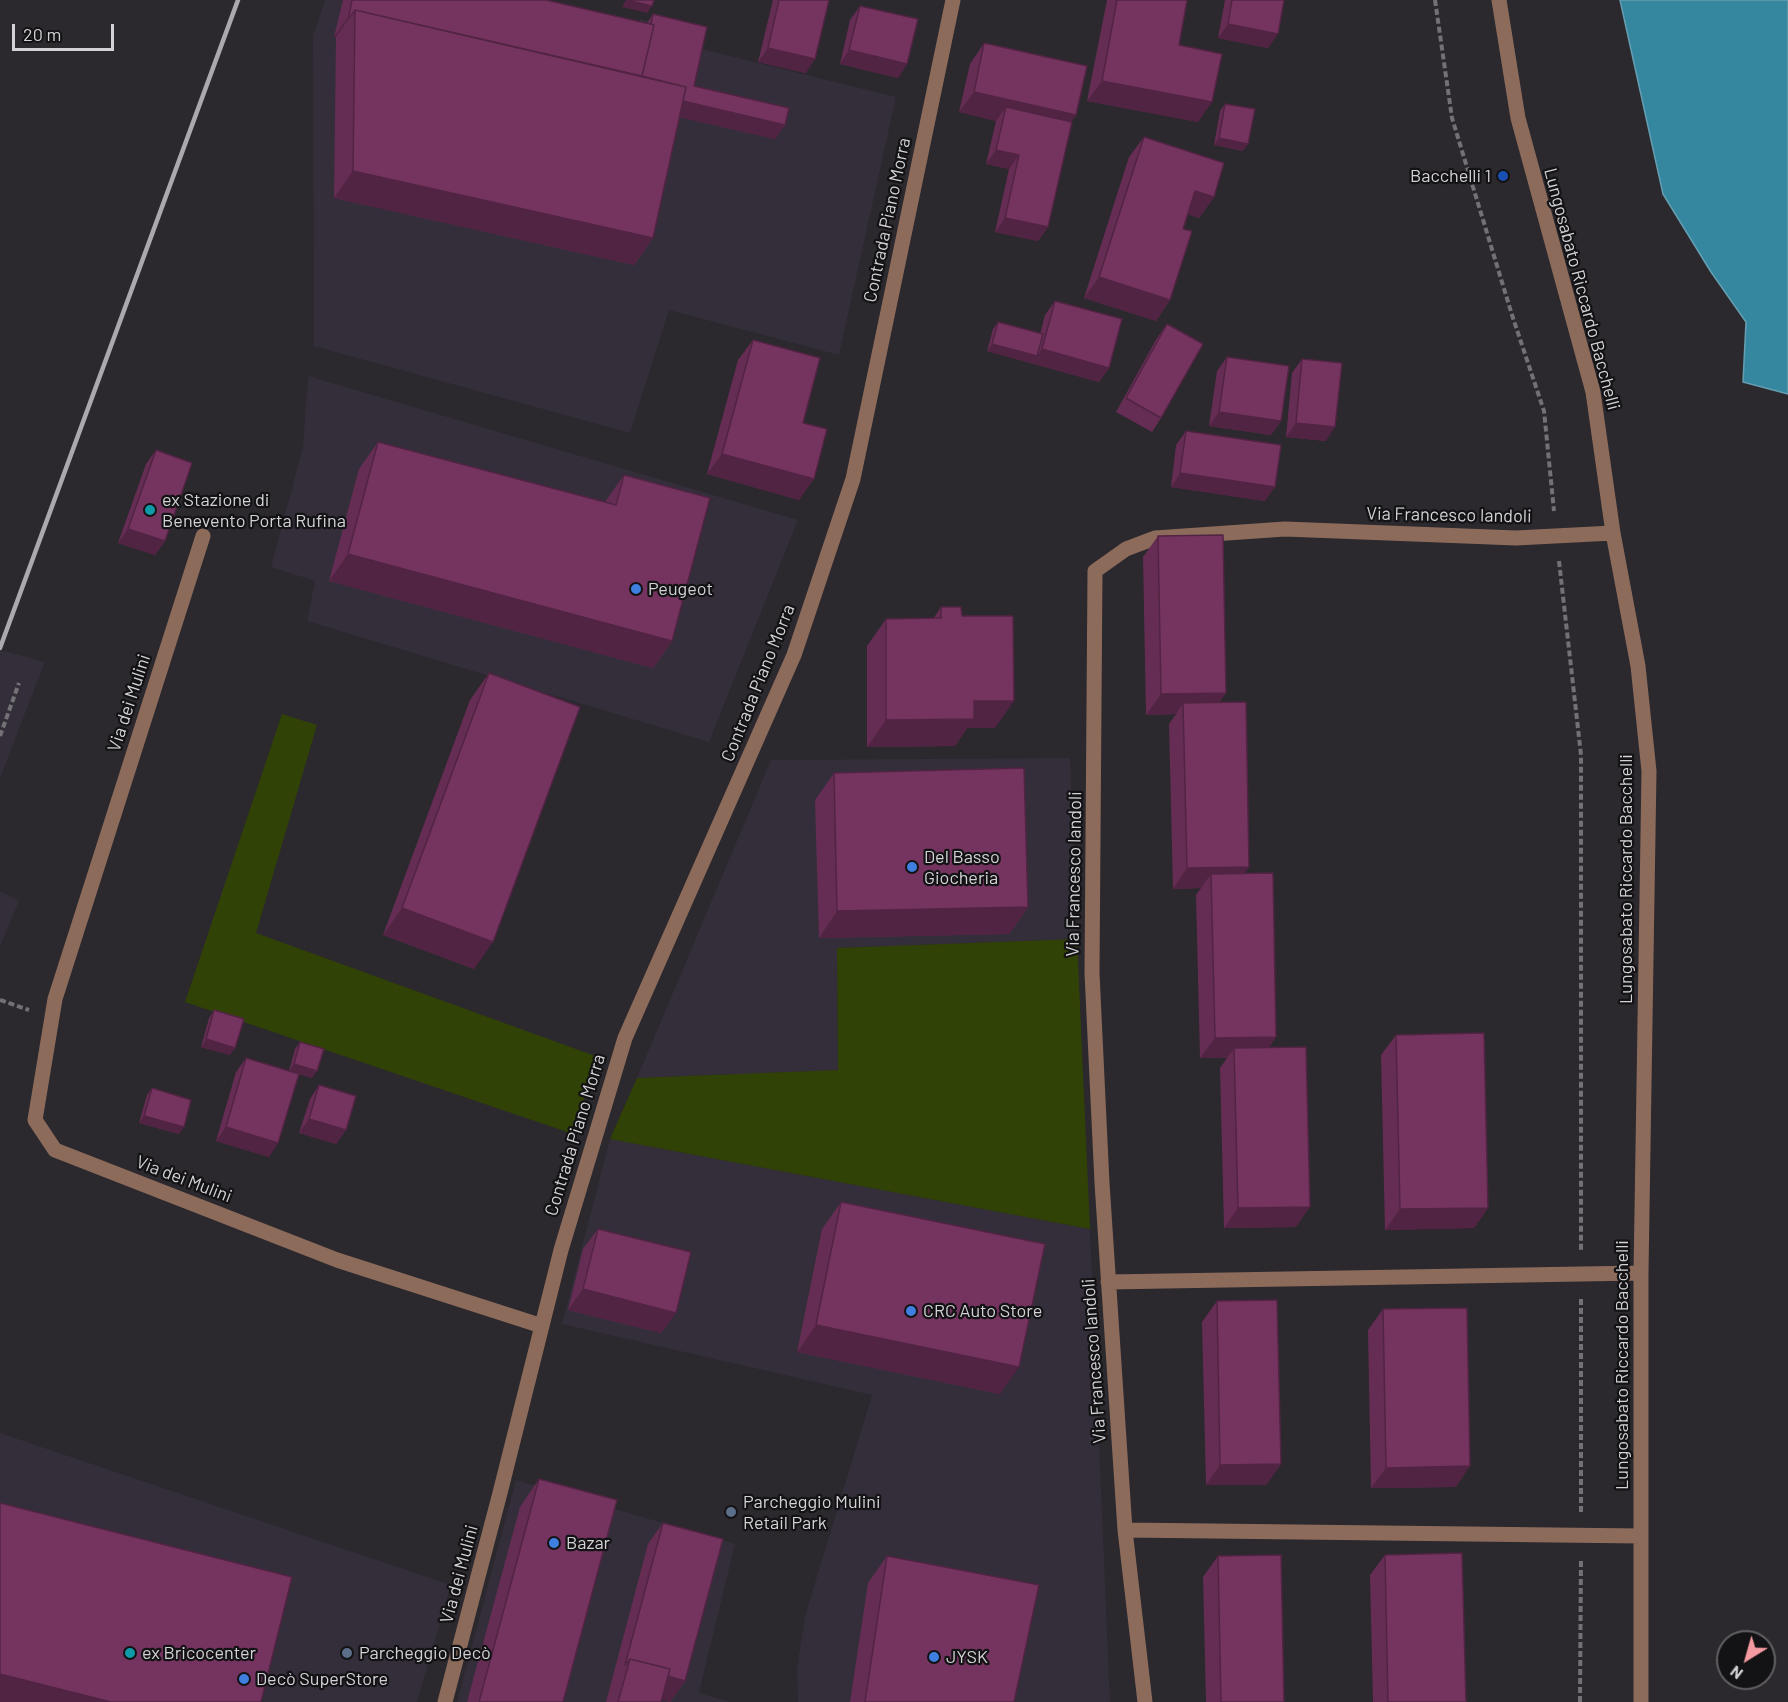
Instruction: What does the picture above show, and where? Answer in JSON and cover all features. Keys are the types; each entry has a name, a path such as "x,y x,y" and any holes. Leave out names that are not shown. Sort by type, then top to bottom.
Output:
{"street":[{"name":"Contrada Piano Morra","path":"542,1326 561,1250 625,1038 794,655 853,479 952,0"},
{"name":"Lungosabato Riccardo Bacchelli","path":"1499,0 1518,118 1593,392 1613,533 1638,666 1649,771 1641,1273 1641,1702"},
{"name":"Via Francesco Iandoli","path":"1145,1702 1125,1530 1108,1282 1092,973 1095,571 1126,549 1155,538 1285,529 1516,538 1613,533"},
{"name":"Via dei Mulini","path":"203,536 55,999 35,1120 56,1150 337,1260 542,1326 445,1702"},
{"path":"1108,1282 1641,1273"},
{"path":"1125,1530 1641,1536"}],"path":[{"path":"1435,0 1452,118 1544,411 1581,755 1580,1702"},
{"path":"0,736 18,683"}],"shaded area":[{"path":"325,0 506,0 636,32 640,19 703,36 702,49 896,97 839,355 669,310 630,433 314,346 313,36"},
{"path":"308,376 798,520 709,742 307,621 315,581 271,567 303,447"},
{"path":"0,650 45,662 0,778"},
{"path":"1070,758 1077,939 837,948 838,1070 637,1078 771,760"},
{"path":"0,891 19,901 0,947"},
{"path":"610,1139 1090,1229 1110,1702 798,1702 797,1668 805,1616 872,1395 562,1324"},
{"path":"0,1433 451,1585 417,1702 0,1702"},
{"path":"516,1480 735,1544 699,1693 730,1702 457,1702"}],"green space":[{"path":"282,714 317,725 256,933 598,1057 573,1134 185,1002"},
{"path":"1077,939 1090,1229 610,1139 637,1078 838,1070 837,948"}],"water":[{"path":"1620,0 1788,0 1788,394 1743,382 1746,322 1711,272 1663,194"}],"building":[{"path":"352,0 546,0 654,25 642,76 355,10 350,17"},
{"path":"627,0 654,0 652,6"},
{"path":"779,0 829,0 815,59 768,48"},
{"path":"1117,0 1187,0 1179,45 1222,54 1212,102 1102,81"},
{"path":"1232,0 1284,0 1278,34 1228,24"},
{"path":"860,6 918,19 907,64 849,50"},
{"path":"355,10 686,87 653,238 353,171"},
{"path":"653,14 707,27 694,86 789,108 785,125 683,101 686,87 642,76 654,25 651,24"},
{"path":"984,43 1087,66 1076,115 974,92"},
{"path":"1225,104 1255,109 1248,144 1219,138"},
{"path":"1006,107 1072,122 1048,227 1005,218 1019,155 996,150"},
{"path":"1144,137 1224,163 1214,197 1195,191 1183,229 1192,231 1170,300 1099,277"},
{"path":"1055,301 1122,319 1109,368 1042,349"},
{"path":"998,322 1043,334 1037,356 992,344"},
{"path":"1167,324 1203,344 1161,418 1126,398"},
{"path":"753,340 820,358 803,423 827,429 814,479 722,454"},
{"path":"1227,357 1289,366 1281,421 1219,412"},
{"path":"1302,359 1342,363 1335,427 1296,423"},
{"path":"1186,431 1281,445 1275,487 1180,473"},
{"path":"378,442 616,505 624,475 710,498 672,641 348,554"},
{"name":"ex Stazione di Benevento Porta Rufina","path":"156,450 192,463 165,541 128,529"},
{"path":"1223,535 1226,693 1161,694 1158,536"},
{"path":"941,607 961,607 962,616 1013,616 1014,701 974,701 974,719 886,720 886,619 941,618"},
{"path":"489,673 580,707 493,942 402,908"},
{"path":"1246,702 1249,867 1187,868 1183,703"},
{"name":"Del Basso Giocheria","path":"1024,768 1028,907 837,911 834,773"},
{"path":"1273,873 1276,1037 1215,1038 1211,874"},
{"path":"214,1010 244,1019 235,1048 206,1039"},
{"path":"1484,1033 1488,1208 1400,1209 1396,1035"},
{"path":"300,1042 324,1049 317,1071 294,1064"},
{"path":"1306,1047 1310,1207 1238,1208 1234,1048"},
{"path":"246,1058 299,1074 278,1143 226,1127"},
{"path":"319,1085 356,1096 346,1130 309,1119"},
{"path":"152,1088 191,1100 184,1127 144,1116"},
{"name":"CRC Auto Store","path":"841,1202 1045,1244 1019,1367 816,1325"},
{"path":"598,1229 691,1252 676,1313 583,1289"},
{"path":"1277,1300 1281,1464 1220,1465 1217,1301"},
{"path":"1467,1308 1470,1466 1386,1468 1383,1309"},
{"path":"539,1479 617,1500 563,1702 479,1702"},
{"name":"ex Bricocenter","path":"0,1503 292,1577 261,1702 111,1702 0,1674"},
{"path":"663,1523 723,1539 685,1681 668,1676 670,1669 630,1659 625,1665"},
{"path":"1462,1553 1466,1702 1388,1702 1385,1555"},
{"path":"1281,1555 1284,1702 1221,1702 1218,1556"},
{"name":"JYSK","path":"887,1556 1039,1585 1014,1702 865,1702"},
{"path":"630,1659 670,1669 661,1702 618,1702"}],"railway":[{"path":"0,648 238,0"}],"place":[{"name":"Bacchelli 1","path":"1503,176"},
{"name":"ex Stazione di Benevento Porta Rufina","path":"150,510"},
{"name":"Peugeot","path":"636,589"},
{"name":"Del Basso Giocheria","path":"912,867"},
{"name":"CRC Auto Store","path":"911,1311"},
{"name":"Parcheggio Mulini Retail Park","path":"731,1512"},
{"name":"Bazar","path":"554,1543"},
{"name":"ex Bricocenter","path":"130,1653"},
{"name":"Parcheggio Decò","path":"347,1653"},
{"name":"JYSK","path":"934,1657"},
{"name":"Decò SuperStore","path":"244,1679"}]}
